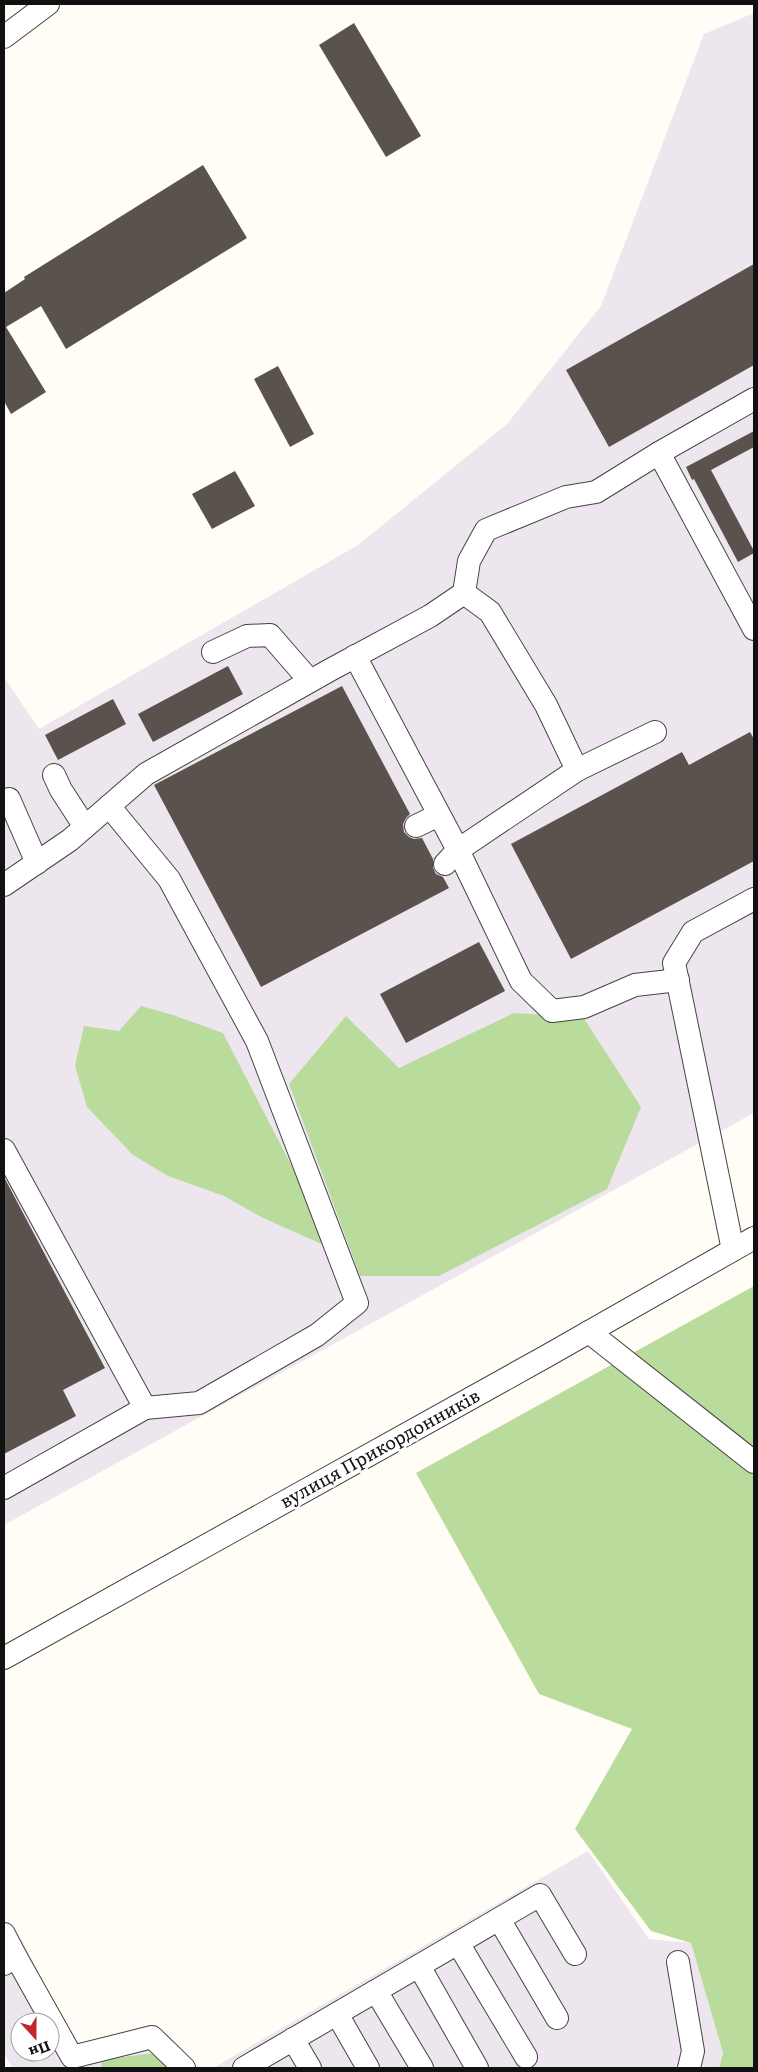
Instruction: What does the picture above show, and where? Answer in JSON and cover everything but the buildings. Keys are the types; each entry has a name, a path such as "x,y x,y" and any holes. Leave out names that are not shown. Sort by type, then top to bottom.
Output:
{"street":[{"path":"4,37 48,4"},
{"path":"4,885 85,827 146,774 310,681 430,616 464,593 469,561 486,530 566,497 596,492 659,453 754,399"},
{"path":"659,453 754,630"},
{"path":"464,593 490,612 546,705 577,770"},
{"path":"213,652 247,636 270,635 310,681"},
{"path":"355,656 378,716 396,755 439,815 451,857 521,981 552,1011 584,1007 635,985 678,980"},
{"path":"451,857 577,770 655,732"},
{"path":"54,775 61,790 85,827"},
{"path":"9,799 37,863"},
{"path":"4,1488 145,1408 199,1403 317,1335 357,1303 257,1041 169,879 109,806"},
{"path":"416,826 439,815"},
{"path":"732,1250 674,963 693,932 754,899"},
{"path":"4,1150 145,1408"},
{"name":"вулиця Прикордонників","path":"4,1658 754,1238"},
{"path":"589,1332 754,1462"},
{"path":"250,2067 293,2039 540,1895 575,1954"},
{"path":"499,1919 557,2018"},
{"path":"4,1934 10,1960 72,2057 152,2037 184,2068"},
{"path":"458,1943 526,2057"},
{"path":"678,1962 692,2051 684,2066"},
{"path":"418,1966 477,2068"},
{"path":"376,1991 422,2068"},
{"path":"337,2014 368,2068"},
{"path":"293,2039 310,2068"}],"shaded area":[{"path":"754,13 754,1113 4,1525 4,677 39,729 358,545 507,424 601,306 704,34"},
{"path":"588,1851 649,1939 691,1943 723,2053 719,2068 213,2068"},
{"path":"22,1940 58,2012 10,2012 10,2062 60,2062 60,2016 76,2048 153,2029 200,2068 177,2068 103,2060 101,2068 13,2068 4,2054 4,1953"}],"green space":[{"path":"141,1006 223,1033 335,1250 263,1218 224,1196 168,1176 133,1155 87,1107 75,1066 84,1026 119,1031"},
{"path":"514,1013 583,1017 641,1107 607,1189 439,1276 360,1276 289,1084 346,1016 399,1068"},
{"path":"754,1286 754,2068 719,2068 723,2053 691,1943 651,1931 575,1829 632,1729 539,1694 416,1473"},
{"path":"161,2052 177,2068 101,2068 102,2060"}]}
